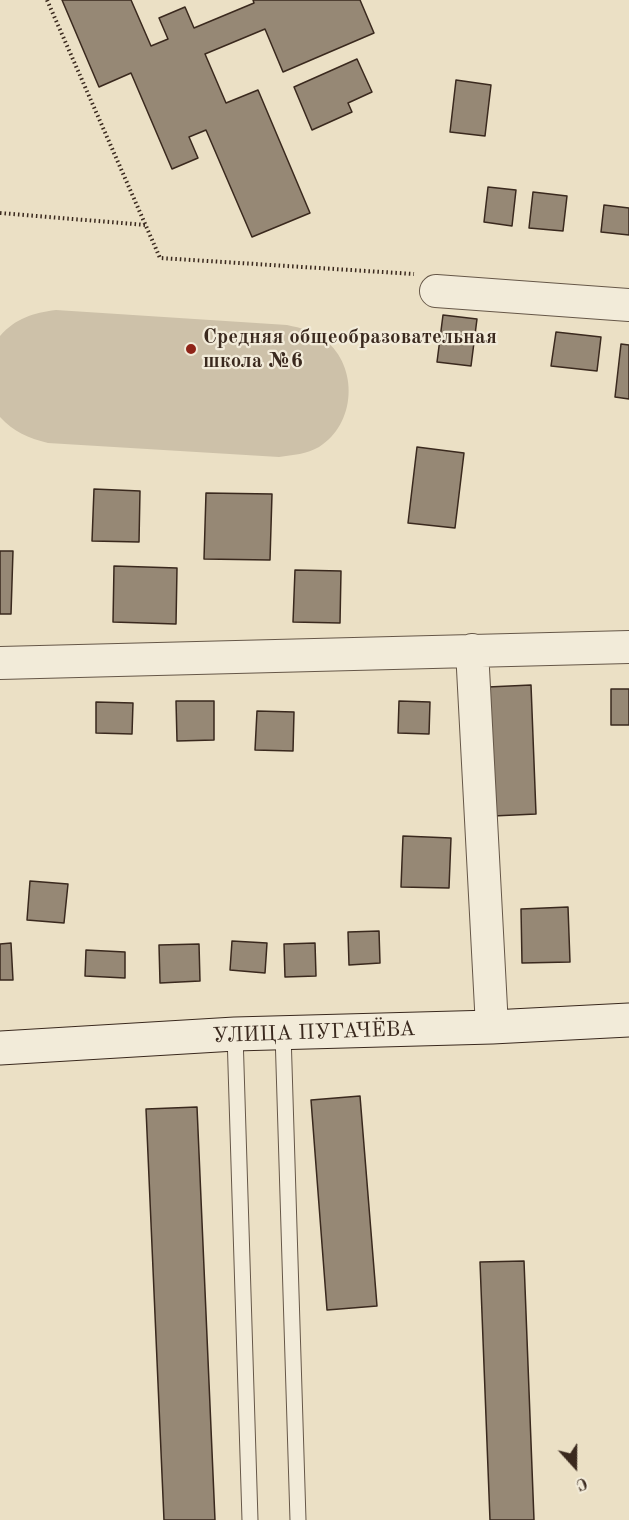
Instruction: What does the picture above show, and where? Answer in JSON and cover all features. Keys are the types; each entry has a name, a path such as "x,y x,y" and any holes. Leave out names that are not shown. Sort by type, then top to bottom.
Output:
{"street":[{"path":"436,291 629,305"},
{"path":"0,663 629,647"},
{"path":"472,650 492,1028"},
{"name":"УЛИЦА ПУГАЧЁВА","path":"0,1048 235,1034 492,1028 629,1020"}],"lane":[{"path":"283,1033 298,1520"},
{"path":"235,1034 250,1520"}],"path":[{"path":"46,0 160,258 430,275 436,291"},
{"path":"0,213 146,225"}],"shaded area":[{"path":"56,310 287,325 307,330 325,340 336,351 344,365 349,395 346,410 331,437 319,447 305,453 279,457 48,443 34,439 22,434 0,417 0,336 25,317"}],"building":[{"path":"62,0 131,0 151,46 168,39 159,18 185,7 194,28 254,3 253,0 360,0 374,33 283,72 265,29 205,54 226,103 258,90 310,213 252,237 206,130 189,137 198,158 172,169 131,73 99,87"},
{"path":"357,59 372,92 348,103 352,112 312,130 294,87"},
{"path":"456,80 491,85 485,136 450,132"},
{"path":"488,187 516,190 512,226 484,222"},
{"path":"533,192 567,196 563,231 529,228"},
{"path":"604,205 629,208 629,235 601,232"},
{"path":"443,315 477,319 471,366 437,362"},
{"path":"556,332 601,337 597,371 551,366"},
{"path":"621,344 629,345 629,399 615,397"},
{"path":"417,447 464,453 455,528 408,523"},
{"path":"94,489 140,491 139,542 92,541"},
{"path":"206,493 272,494 270,560 204,559"},
{"path":"0,551 13,551 11,614 0,614"},
{"path":"114,566 177,568 176,624 113,622"},
{"path":"295,570 341,571 340,623 293,622"},
{"path":"531,685 536,814 493,816 488,687"},
{"path":"611,689 629,689 629,725 611,725"},
{"path":"176,701 214,701 214,740 177,741"},
{"path":"399,701 430,702 429,734 398,733"},
{"path":"96,702 133,703 132,734 96,733"},
{"path":"257,711 294,712 293,751 255,750"},
{"path":"403,836 451,838 449,888 401,887"},
{"path":"30,881 68,884 64,923 27,920"},
{"path":"568,907 570,962 522,963 521,909"},
{"path":"379,931 380,963 349,965 348,932"},
{"path":"232,941 267,943 265,973 230,970"},
{"path":"11,943 13,980 0,980 0,944"},
{"path":"315,943 316,976 285,977 284,944"},
{"path":"199,944 200,981 160,983 159,945"},
{"path":"86,950 125,952 125,978 85,976"},
{"path":"360,1096 377,1306 327,1310 311,1100"},
{"path":"197,1107 215,1520 164,1520 146,1109"},
{"path":"524,1261 534,1520 490,1520 480,1262"}],"place":[{"name":"Средняя общеобразовательная школа №6","path":"191,349"}]}
